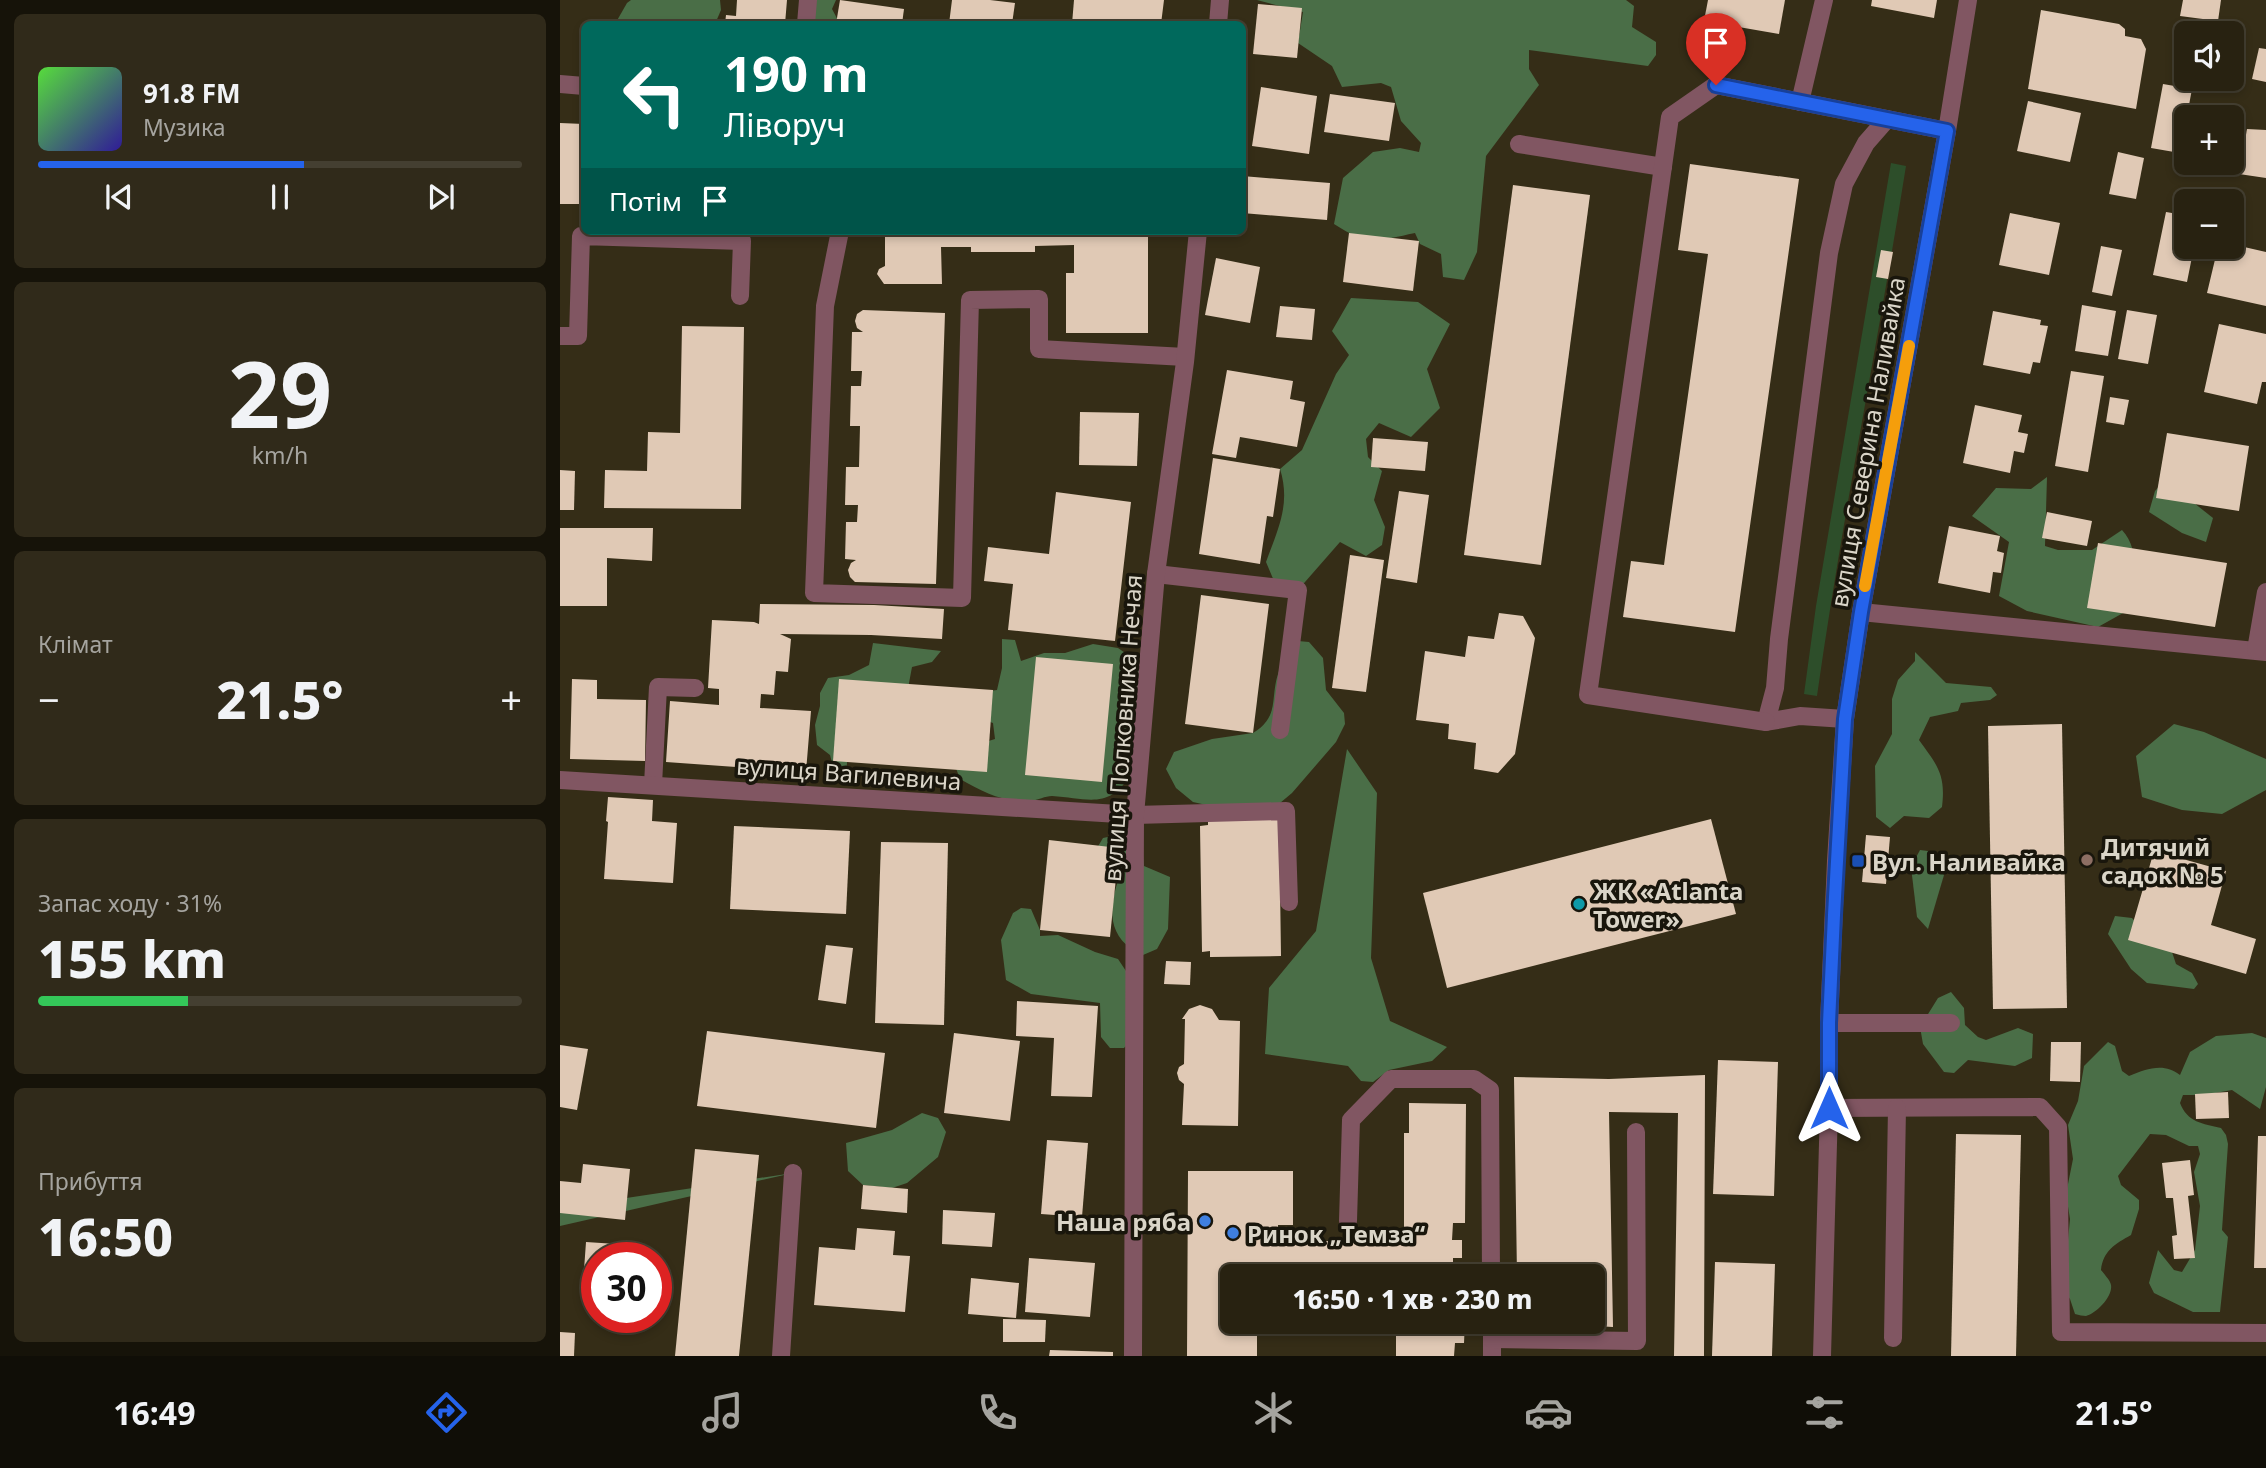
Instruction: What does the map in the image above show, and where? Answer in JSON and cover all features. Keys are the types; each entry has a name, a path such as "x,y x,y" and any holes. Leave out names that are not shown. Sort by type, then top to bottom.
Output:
{"street":[{"path":"806,21 808,0"},
{"path":"1218,21 1220,0"},
{"path":"1800,102 1824,0"},
{"name":"вулиця Северина Наливайка","path":"1822,1356 1829,1023 1845,719 1861,612 1968,0"},
{"path":"560,84 581,86"},
{"path":"1845,719 1800,716 1766,722 1588,695 1670,117 1716,85 1947,131"},
{"path":"1766,722 1775,688 1829,253 1844,184 1866,143 1887,119"},
{"path":"1519,144 1662,167"},
{"path":"839,235 825,306 814,593 962,598 970,300 1039,299 1039,349 1185,356"},
{"name":"вулиця Полковника Нечая","path":"1133,1356 1135,815 1156,574 1185,356 1198,235"},
{"path":"560,336 578,336 581,236 742,241 740,296"},
{"path":"1156,574 1298,590 1280,730"},
{"path":"1861,612 2261,651 2266,592"},
{"path":"653,785 658,687 695,688"},
{"name":"вулиця Вагилевича","path":"560,780 1135,815 1286,811 1289,902"},
{"path":"1829,1023 1951,1023"},
{"path":"1348,1221 1351,1120 1391,1079 1474,1079 1490,1090 1491,1264"},
{"path":"1829,1108 2040,1107 2058,1127 2061,1332 2266,1333"},
{"path":"1893,1338 1897,1108"},
{"path":"1492,1339 1637,1341 1636,1132"},
{"path":"781,1356 793,1173"}],"green space":[{"path":"631,0 720,0 721,10 716,21 617,21"},
{"path":"810,0 836,0 832,9 838,21 815,21"},
{"path":"1257,0 1626,0 1634,6 1632,27 1656,42 1656,55 1648,66 1529,50 1529,69 1539,85 1486,156 1477,252 1464,280 1443,277 1441,254 1420,244 1415,233 1373,240 1356,236 1334,224 1343,178 1373,152 1400,148 1419,152 1421,143 1401,121 1391,87 1381,83 1342,87 1332,66 1298,43 1303,12"},
{"path":"1891,163 1906,166 1817,696 1804,694 1816,606"},
{"path":"1351,298 1418,302 1450,324 1427,369 1440,408 1411,437 1379,423 1366,439 1368,457 1382,471 1374,500 1385,527 1382,545 1366,556 1340,542 1298,590 1274,581 1266,562 1284,505 1280,469 1302,450 1336,374 1349,355 1332,331"},
{"path":"2047,477 2045,546 2058,550 2092,550 2122,530 2132,547 2135,577 2132,608 2098,627 2027,611 1999,596 2009,542 1972,516 1996,488 2031,489"},
{"path":"2165,480 2213,518 2206,542 2182,533 2149,512 2155,491"},
{"path":"1002,639 1015,640 1021,661 1044,653 1065,653 1093,644 1118,648 1141,664 1132,772 1115,792 1107,797 1087,800 1052,796 1021,801 994,796 960,779 954,763 966,748 995,739 993,723 972,716 974,693 997,690 1002,668"},
{"path":"1298,641 1309,642 1323,658 1326,690 1344,713 1345,724 1336,742 1292,793 1274,808 1224,809 1193,802 1176,788 1166,769 1174,752 1212,739 1253,733 1261,727 1271,714 1280,669"},
{"path":"873,643 941,651 932,662 912,667 909,709 848,753 846,773 834,770 830,755 817,745 815,725 820,693 828,678 849,675 869,665"},
{"path":"1915,652 1946,683 1991,687 1997,695 1990,700 1961,703 1958,711 1930,717 1919,740 1939,771 1943,786 1942,807 1929,818 1904,816 1890,828 1876,817 1875,766 1892,734 1892,699 1898,680 1915,661"},
{"path":"2174,724 2204,732 2266,759 2266,790 2222,814 2182,810 2142,797 2136,756"},
{"path":"1347,749 1377,793 1371,958 1390,1021 1447,1047 1432,1061 1389,1070 1373,1082 1361,1081 1348,1066 1265,1054 1269,988 1316,931"},
{"path":"1117,835 1142,845 1144,866 1170,877 1168,929 1157,949 1143,955 1122,940 1116,931 1112,911 1120,875 1097,848 1103,838"},
{"path":"1920,850 1928,851 1944,875 1928,929 1917,917 1911,867"},
{"path":"1021,908 1031,909 1040,936 1058,935 1118,959 1130,977 1133,1038 1124,1048 1110,1048 1101,1037 1100,1003 1031,994 1006,980 1001,940 1013,913"},
{"path":"2115,916 2132,918 2149,936 2170,946 2176,964 2192,973 2198,984 2194,989 2147,983 2131,969 2108,934"},
{"path":"1951,992 1964,1008 1965,1025 1978,1037 1986,1040 2018,1028 2033,1034 2032,1058 2015,1066 1968,1060 1954,1073 1944,1072 1923,1044 1920,1027 1938,998"},
{"path":"2252,1033 2266,1038 2266,1087 2260,1109 2232,1090 2204,1095 2183,1095 2180,1103 2191,1118 2221,1128 2228,1144 2222,1230 2228,1237 2220,1312 2193,1312 2154,1293 2149,1283 2158,1250 2174,1270 2182,1272 2195,1250 2200,1206 2194,1172 2200,1154 2198,1146 2189,1146 2166,1135 2150,1134 2118,1176 2121,1185 2139,1200 2139,1209 2131,1235 2111,1249 2102,1263 2101,1270 2111,1285 2109,1294 2103,1304 2090,1314 2075,1314 2070,1299 2060,1285 2066,1261 2070,1219 2066,1194 2073,1159 2068,1125 2078,1101 2084,1066 2108,1042 2115,1046 2122,1071 2129,1076 2148,1069 2161,1068 2180,1075 2190,1052 2216,1036"},
{"path":"922,1113 938,1118 946,1132 938,1157 907,1183 892,1188 863,1185 848,1171 846,1143 892,1130"},
{"path":"793,1173 560,1226 560,1208"}],"building":[{"path":"737,0 787,0 785,21 725,21 726,15 736,16"},
{"path":"840,0 904,9 902,21 836,21"},
{"path":"952,0 1015,3 1012,21 949,21"},
{"path":"1074,0 1164,0 1161,21 1072,21"},
{"path":"1708,0 1785,0 1779,34 1704,21"},
{"path":"1872,0 1937,0 1934,18 1871,6"},
{"path":"2183,0 2221,0 2218,21 2180,16"},
{"path":"1258,4 1302,8 1297,58 1253,54"},
{"path":"2041,10 2119,24 2125,29 2125,36 2141,39 2146,49 2136,109 2028,89"},
{"path":"2259,48 2266,49 2266,82 2252,79"},
{"path":"2163,84 2174,86 2174,91 2192,91 2189,105 2174,105 2174,152 2151,148"},
{"path":"1261,87 1317,96 1309,154 1252,146"},
{"path":"1330,94 1395,103 1389,141 1324,132"},
{"path":"2028,101 2081,113 2070,162 2017,151"},
{"path":"560,123 581,124 581,204 560,204"},
{"path":"2247,129 2266,130 2266,178 2244,175"},
{"path":"2118,152 2144,158 2136,199 2109,194"},
{"path":"1690,164 1799,179 1735,632 1623,617 1631,561 1664,565 1708,254 1678,250"},
{"path":"1246,176 1330,183 1327,220 1246,213"},
{"path":"1513,185 1590,195 1541,565 1464,555"},
{"path":"2174,206 2174,259 2192,259 2187,282 2153,275 2166,212 2172,213"},
{"path":"2010,213 2060,223 2049,275 1999,265"},
{"path":"1349,233 1419,241 1413,291 1343,282"},
{"path":"885,235 1148,235 1148,333 1066,333 1066,273 1074,273 1074,245 1035,246 1035,252 971,252 971,247 941,247 942,284 884,284 877,274 879,269 885,266"},
{"path":"2101,246 2122,250 2112,296 2092,292"},
{"path":"2244,247 2266,252 2266,306 2207,293 2215,259 2244,259"},
{"path":"1881,250 1893,252 1888,279 1876,277"},
{"path":"1216,258 1260,267 1250,323 1205,315"},
{"path":"2082,305 2116,311 2108,356 2075,351"},
{"path":"1280,306 1315,309 1312,340 1276,337"},
{"path":"863,310 945,313 936,584 855,582 848,570 856,560 845,559 846,522 857,522 858,505 845,505 846,467 859,467 860,426 850,426 851,386 861,386 862,371 851,371 852,332 863,332 857,328 855,321 857,314"},
{"path":"2127,310 2157,315 2148,364 2118,359"},
{"path":"1993,311 2041,320 2040,325 2048,326 2040,363 2033,362 2030,374 1983,365"},
{"path":"2219,324 2266,334 2266,382 2262,382 2257,404 2204,392"},
{"path":"682,326 744,327 741,509 604,508 605,470 647,471 648,432 680,433"},
{"path":"1227,370 1293,381 1290,399 1305,402 1297,447 1240,437 1236,458 1212,454"},
{"path":"2071,371 2104,376 2088,472 2055,466"},
{"path":"2110,397 2129,400 2124,425 2106,422"},
{"path":"1975,405 2022,415 2018,432 2028,434 2024,453 2014,451 2010,473 1963,463"},
{"path":"1080,412 1139,413 1137,466 1079,465"},
{"path":"2167,433 2249,446 2239,511 2156,498"},
{"path":"1373,438 1428,442 1425,471 1371,467"},
{"path":"1213,458 1280,469 1273,517 1267,516 1260,564 1199,554"},
{"path":"560,470 575,471 574,510 560,510"},
{"path":"1399,491 1429,495 1417,583 1386,578"},
{"path":"1056,492 1131,502 1115,641 1008,630 1013,584 984,581 988,547 1049,554"},
{"path":"2047,512 2092,521 2087,546 2042,538"},
{"path":"1949,526 2000,536 1997,551 2004,553 2001,573 1993,572 1990,593 1938,583"},
{"path":"560,528 653,528 652,561 607,558 607,606 560,606"},
{"path":"2098,543 2227,563 2215,627 2087,608"},
{"path":"1350,555 1384,560 1366,692 1332,688"},
{"path":"1201,595 1269,604 1253,733 1185,724"},
{"path":"760,604 944,609 942,639 780,634 791,639 788,672 776,671 774,695 761,694 760,708 811,711 806,772 666,762 670,701 719,705 719,689 708,688 712,620 759,624"},
{"path":"1499,613 1523,616 1535,638 1515,754 1498,773 1474,769 1476,743 1448,739 1449,724 1416,720 1425,651 1465,657 1468,636 1494,639"},
{"path":"1036,657 1113,664 1102,782 1025,775"},
{"path":"572,679 597,680 597,699 646,700 645,761 570,759"},
{"path":"839,679 993,690 987,772 833,761"},
{"path":"2062,724 2067,1008 1993,1009 1988,726"},
{"path":"608,797 653,800 652,821 677,823 673,883 604,879"},
{"path":"1279,816 1281,956 1210,957 1210,951 1202,952 1200,826 1208,825 1208,817"},
{"name":"ЖК «Atlanta Tower»","path":"1711,819 1736,914 1447,988 1423,893"},
{"path":"734,826 850,831 846,914 730,909"},
{"path":"1866,835 1890,837 1886,884 1862,882"},
{"path":"1049,840 1119,848 1110,937 1040,930"},
{"path":"881,842 948,843 944,1025 875,1023"},
{"path":"2154,851 2226,871 2211,925 2256,939 2246,974 2128,940"},
{"path":"826,945 853,948 846,1004 818,1000"},
{"path":"1166,961 1191,962 1190,985 1164,984"},
{"path":"1017,1001 1098,1006 1092,1097 1051,1096 1054,1038 1016,1036"},
{"path":"1200,1005 1212,1009 1219,1020 1240,1021 1238,1126 1182,1125 1184,1084 1177,1073 1179,1067 1184,1064 1185,1019 1182,1019 1189,1009"},
{"path":"707,1031 885,1053 876,1128 697,1106"},
{"path":"954,1033 1020,1041 1010,1121 944,1113"},
{"path":"2051,1042 2081,1042 2080,1082 2050,1081"},
{"path":"560,1045 588,1049 577,1110 560,1107"},
{"path":"1718,1060 1778,1062 1774,1196 1713,1194"},
{"path":"1705,1075 1704,1356 1674,1356 1678,1113 1609,1112 1613,1327 1605,1327 1605,1264 1517,1264 1514,1077 1609,1079"},
{"path":"2228,1092 2229,1118 2196,1119 2195,1094"},
{"name":"Ринок „Темза“","path":"1409,1103 1466,1104 1465,1223 1453,1223 1452,1240 1462,1240 1462,1258 1453,1258 1453,1264 1220,1264 1220,1334 1257,1334 1257,1356 1187,1356 1188,1171 1293,1171 1293,1225 1278,1225 1278,1241 1404,1241 1404,1133 1409,1133"},
{"path":"1956,1134 2021,1135 2016,1356 1951,1356"},
{"path":"2258,1136 2266,1136 2266,1268 2254,1268"},
{"path":"1047,1140 1088,1143 1082,1217 1041,1214"},
{"path":"695,1149 759,1155 739,1356 675,1356"},
{"path":"2190,1160 2194,1195 2188,1196 2195,1258 2174,1259 2172,1236 2177,1235 2173,1198 2166,1198 2162,1163"},
{"path":"583,1164 630,1169 625,1220 560,1213 560,1181 581,1183"},
{"path":"863,1185 908,1189 907,1213 861,1209"},
{"path":"943,1210 995,1213 992,1247 942,1244"},
{"path":"857,1228 895,1231 893,1255 910,1256 905,1312 814,1305 819,1247 855,1250"},
{"path":"1029,1258 1095,1263 1090,1317 1025,1312"},
{"path":"1715,1262 1775,1264 1772,1356 1712,1356"},
{"path":"971,1278 1019,1283 1016,1318 968,1314"},
{"path":"1003,1319 1046,1320 1045,1342 1003,1342"},
{"path":"560,1332 575,1333 574,1356 560,1356"},
{"path":"1396,1334 1464,1334 1464,1343 1455,1343 1454,1356 1396,1356"},
{"path":"1050,1350 1113,1352 1113,1356 1049,1356"}],"slow traffic":[{"path":"1865,586 1909,346"}],"place":[{"name":"Дитячий садок № 5","path":"2087,860"},
{"name":"Вул. Наливайка","path":"1858,861"},
{"name":"ЖК «Atlanta Tower»","path":"1579,904"},
{"name":"Наша ряба","path":"1205,1221"},
{"name":"Ринок „Темза“","path":"1233,1233"}],"route":[{"path":"1716,85 1947,131 1861,612 1845,719 1829,1023 1829,1108"}]}
